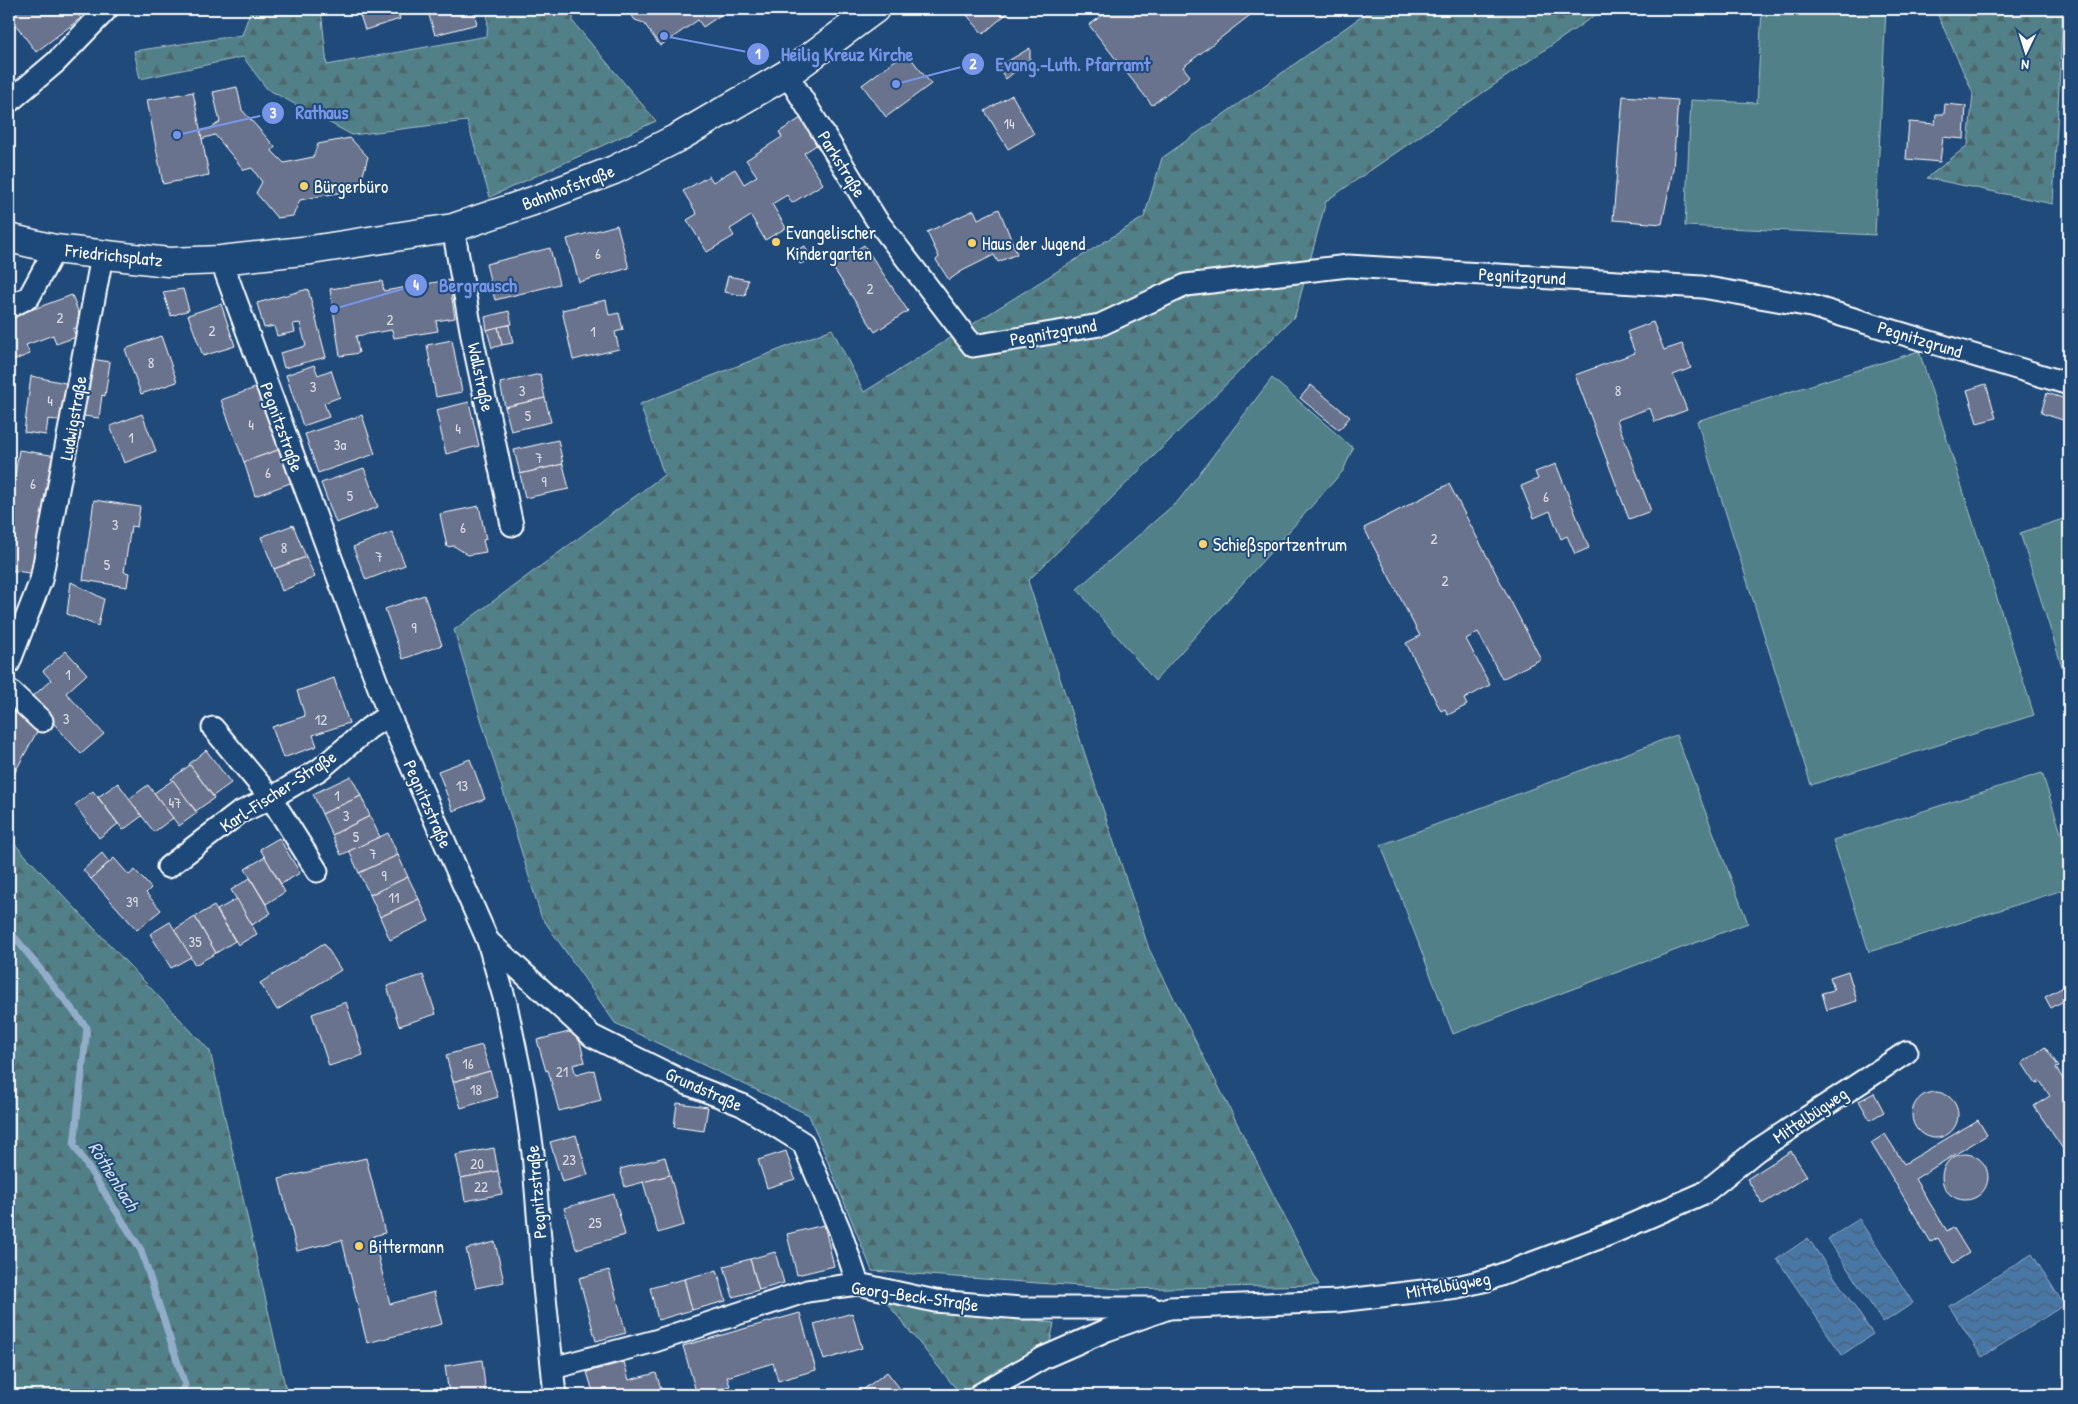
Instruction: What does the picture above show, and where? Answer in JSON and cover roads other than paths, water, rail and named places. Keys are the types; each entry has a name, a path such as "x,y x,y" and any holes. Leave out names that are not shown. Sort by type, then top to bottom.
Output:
{"main road":[{"name":"Bahnhofstraße","path":"221,260 332,248 452,228 533,201 614,170 679,138 787,74 874,9"},
{"name":"Friedrichsplatz","path":"9,238 55,249 102,256 168,262 221,260"}],"street":[{"path":"9,102 56,62 107,9"},
{"name":"Parkstraße","path":"787,74 876,219 973,346"},
{"name":"Wallstraße","path":"452,228 473,341 512,526"},
{"path":"9,307 29,297 55,249"},
{"name":"Ludwigstraße","path":"9,663 42,580 102,256"},
{"name":"Pegnitzstraße","path":"221,260 389,716 488,942 506,1004 524,1090 533,1153 555,1395"},
{"name":"Pegnitzgrund","path":"973,346 1100,325 1186,285 1348,266 1702,287 1812,306 2069,384"},
{"path":"9,690 42,721"},
{"name":"Karl-Fischer-Straße","path":"168,867 239,813 271,798 319,770 369,728 389,716"},
{"path":"213,728 271,798 317,870"},
{"name":"Grundstraße","path":"488,942 592,1036 688,1084 742,1105 803,1143 840,1231 858,1284"},
{"name":"Mittelbügweg","path":"979,1395 1043,1358 1107,1330 1169,1308 1338,1301 1457,1287 1487,1280 1610,1234 1704,1193 1756,1150 1907,1052"},
{"name":"Georg-Beck-Straße","path":"553,1368 655,1341 807,1291 858,1284 935,1301 1021,1308 1169,1308"}],"water":[{"path":"1859,1219 1913,1303 1883,1323 1828,1239"},
{"path":"1808,1238 1873,1334 1842,1355 1777,1259"},
{"path":"2032,1254 2064,1305 1982,1357 1949,1306"}],"waterway":[{"name":"Röthenbach","path":"9,930 87,1028 74,1145 141,1250 185,1385 179,1395"}],"place":[{"name":"Heilig Kreuz Kirche","path":"664,36"},
{"name":"Evang.-Luth. Pfarramt","path":"896,84"},
{"name":"Rathaus","path":"177,135"},
{"name":"Bürgerbüro","path":"304,186"},
{"name":"Evangelischer Kindergarten","path":"776,242"},
{"name":"Haus der Jugend","path":"972,243"},
{"name":"Bergrausch","path":"334,309"},
{"name":"Schießsportzentrum","path":"1203,544"},
{"name":"Bittermann","path":"359,1246"}]}
